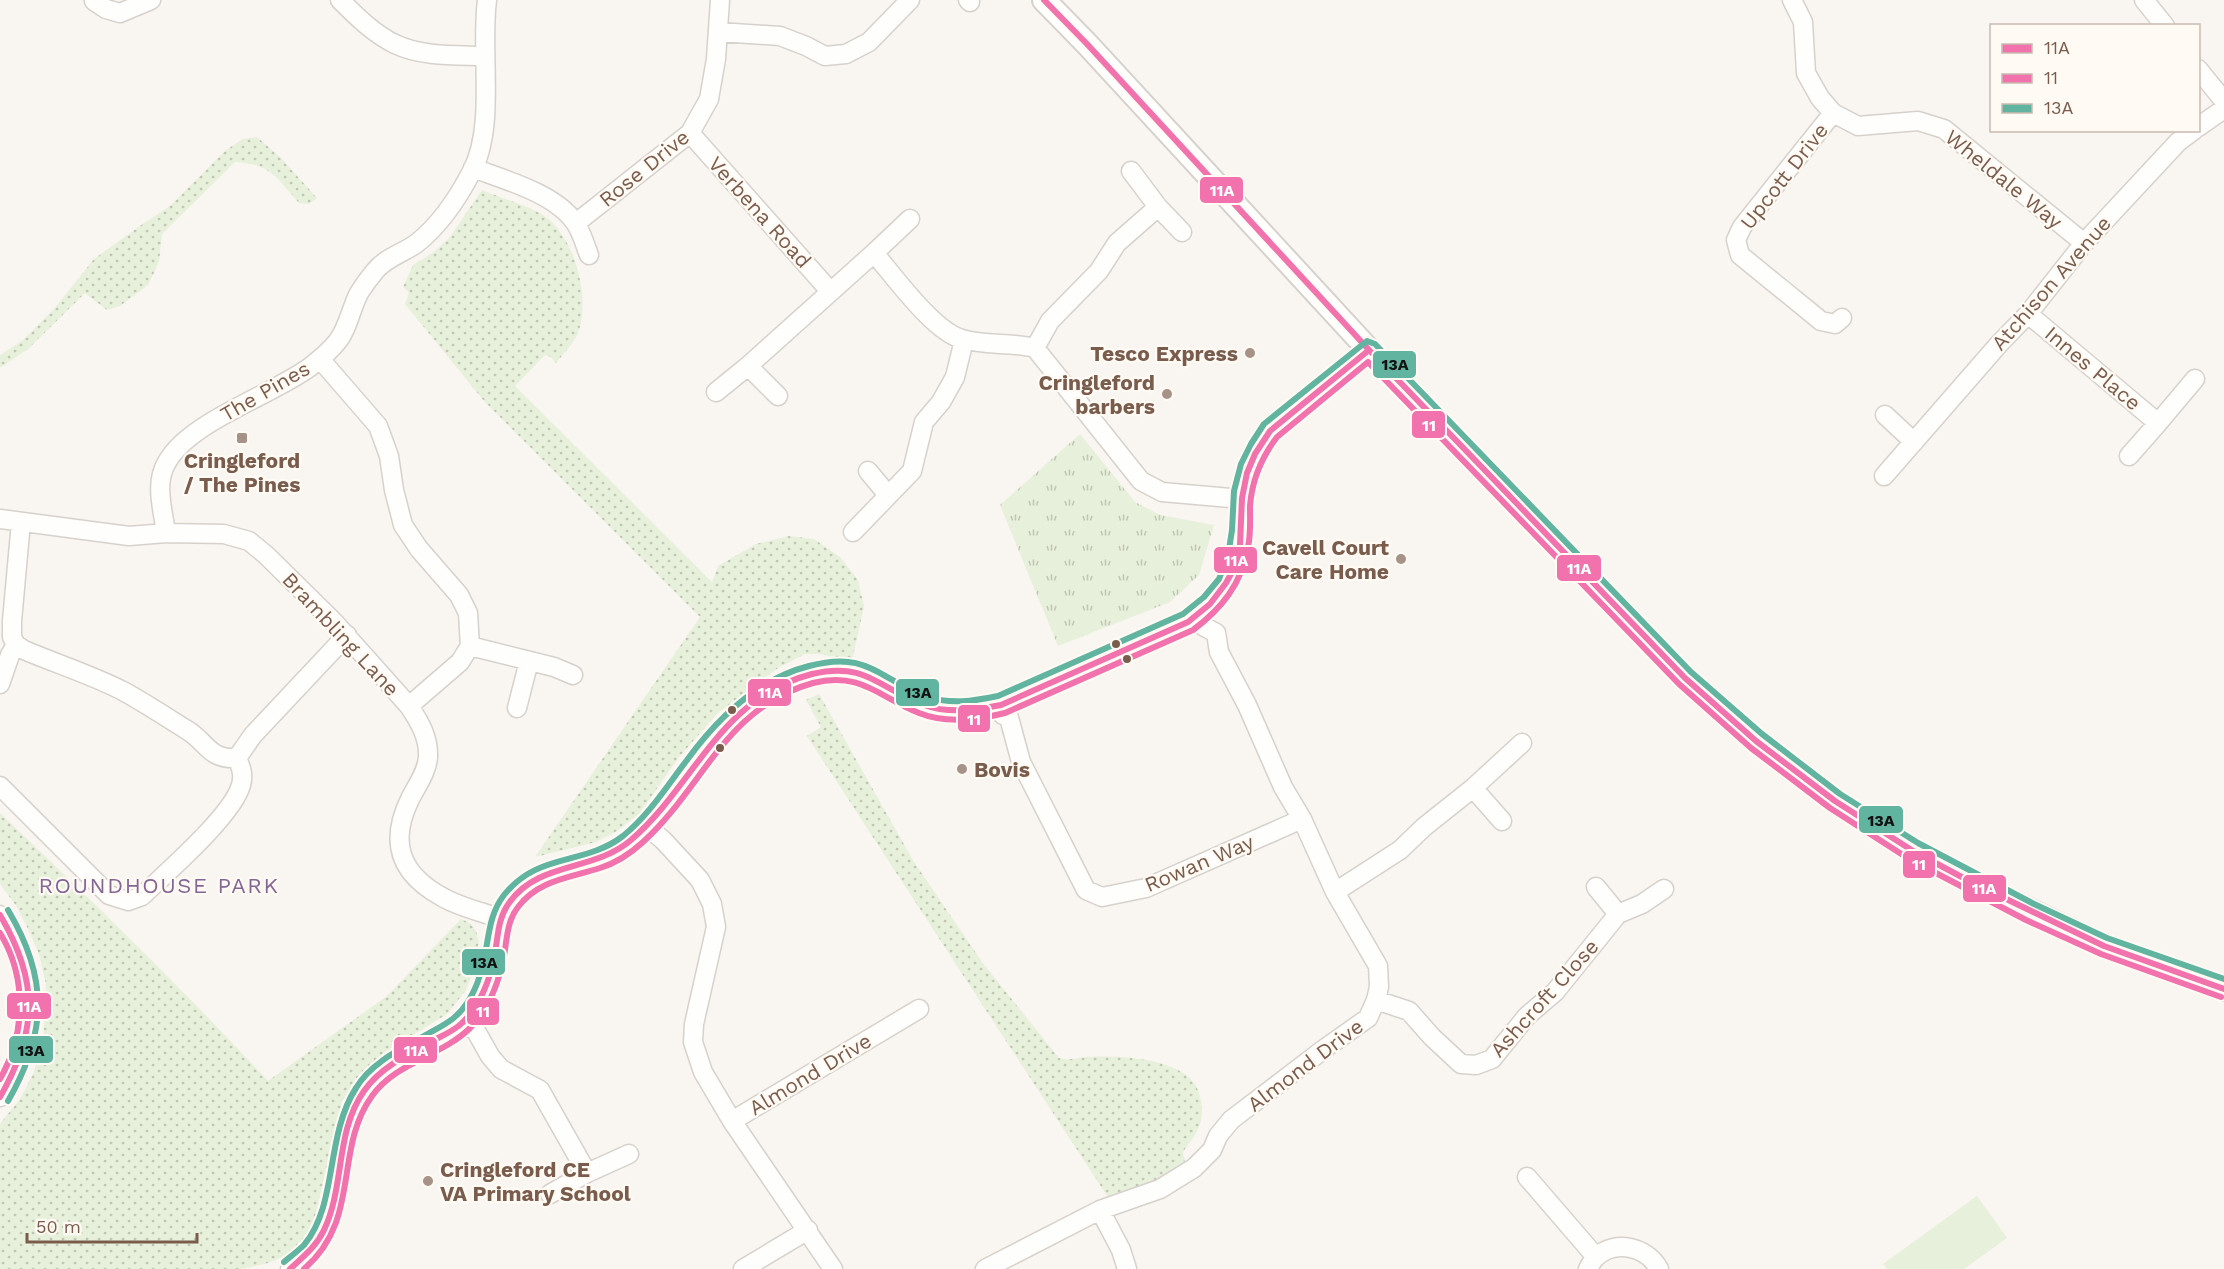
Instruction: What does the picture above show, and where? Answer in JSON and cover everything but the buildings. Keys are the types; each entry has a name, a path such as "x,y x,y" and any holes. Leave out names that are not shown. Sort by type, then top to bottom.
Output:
{"street":[{"path":"94,1 106,9 120,13 151,0"},
{"path":"340,0 362,21 395,44 439,54 484,56"},
{"name":"The Pines","path":"166,533 159,488 166,462 180,445 213,421 290,380 320,359 338,342 360,292 377,268 415,244 454,203 473,168 482,144 485,112 484,56 487,0"},
{"name":"Rose Drive","path":"576,223 690,133 709,99 719,32 720,0"},
{"path":"719,32 780,36 825,56 846,54 869,42 910,0"},
{"path":"1044,0 1088,44 1369,350 1685,678 1756,741 1835,801 1913,850 2030,912 2104,946 2224,989"},
{"name":"Wheldale Way","path":"1792,0 1803,22 1806,73 1820,98 1833,113 1858,126 1918,121 1944,129 2084,243"},
{"path":"2145,0 2163,24"},
{"path":"2200,70 2224,101"},
{"path":"2200,126 2224,109"},
{"name":"Upcott Drive","path":"1833,113 1742,227 1736,240 1740,255 1821,321 1835,324 1842,318"},
{"name":"Atchison Avenue","path":"1884,476 2028,314 2084,243 2178,142 2191,132"},
{"name":"Verbena Road","path":"690,133 830,291"},
{"path":"473,168 523,187 555,203 576,223 589,255"},
{"path":"1131,171 1158,207 1182,232"},
{"path":"1035,348 1050,321 1099,271 1117,243 1158,207"},
{"path":"716,392 748,366 910,219"},
{"path":"874,253 949,335 964,340 1019,344 1035,348 1119,442 1141,481 1162,492 1242,499"},
{"name":"Innes Place","path":"2028,314 2157,423"},
{"path":"853,532 912,471 924,422 941,402 955,377 964,340"},
{"path":"291,1269 303,1260 323,1235 334,1207 345,1140 352,1115 364,1091 383,1073 462,1023 481,996 494,955 501,919 515,896 537,877 557,868 611,855 628,844 663,809 704,752 723,730 751,706 794,680 829,671 853,671 875,677 917,702 937,709 959,711 1000,705 1172,631 1197,616 1214,601 1235,569 1241,533 1242,499 1250,464 1257,448 1270,431 1369,350"},
{"path":"320,359 378,426 388,456 403,525 419,549 459,595 468,614 470,646 460,662 409,706"},
{"path":"748,366 778,396"},
{"name":"Innes Place","path":"2130,456 2195,379"},
{"path":"1885,416 1914,442"},
{"path":"868,471 888,495"},
{"name":"Brambling Lane","path":"0,519 129,536 166,533 224,534 249,541 347,635 409,706 426,738 428,755 426,769 401,822 399,847 404,864 426,887 446,899 501,919"},
{"path":"21,522 12,621 12,637 16,645 122,691 193,733 208,750 218,756 227,759 237,758 253,735 347,635"},
{"name":"Almond Drive","path":"985,1269 1100,1210 1160,1189 1194,1168 1212,1150 1218,1136 1231,1120 1324,1048 1368,1018 1376,1000 1379,987 1378,966 1335,892 1302,819 1283,787 1247,705 1220,652 1216,633 1203,626 1197,616"},
{"path":"0,684 16,645"},
{"path":"470,646 554,667 573,675"},
{"path":"518,708 529,661"},
{"name":"Rowan Way","path":"1000,705 1003,715 1008,714 1021,762 1086,890 1102,897 1146,888 1302,819"},
{"path":"1335,892 1400,850 1522,743"},
{"path":"0,786 110,895 128,901 142,896 225,814 237,797 242,783 242,771 237,758"},
{"path":"1473,788 1502,821"},
{"name":"Almond Drive","path":"646,826 663,840 700,880 712,904 716,927 694,1024 693,1042 703,1072 732,1121 833,1269"},
{"path":"1596,887 1618,914"},
{"name":"Ashcroft Close","path":"1376,1000 1408,1011 1461,1064 1476,1065 1492,1059 1527,1016 1555,992 1618,914 1642,904 1664,889"},
{"path":"0,915 21,952 28,986 29,1014 28,1036 21,1058 0,1097"},
{"name":"Almond Drive","path":"732,1121 919,1009"},
{"path":"462,1023 476,1031 490,1056 501,1069 540,1090 586,1173"},
{"path":"550,1194 586,1173 629,1154"},
{"path":"1527,1177 1592,1263 1612,1248 1626,1247 1641,1251 1655,1261 1659,1269"},
{"path":"1100,1210 1121,1250 1127,1269"},
{"path":"743,1269 808,1230"}],"green space":[{"path":"257,137 280,157 317,198 309,204 299,203 279,180 265,169 235,162 162,234 159,262 148,285 120,306 107,310 85,293 28,349 0,368 0,355 23,340 54,309 94,259 170,206 226,150 243,139"},
{"path":"482,190 536,211 554,225 572,252 581,286 582,319 574,341 556,363 551,357 545,355 515,386 712,582 718,566 756,544 789,536 814,539 840,557 858,580 864,606 852,661 820,654 805,654 778,668 718,713 679,757 639,814 617,831 596,842 535,857 700,617 484,401 405,304 409,292 403,287 413,265 434,252 450,237"},
{"path":"1080,434 1135,502 1160,515 1214,525 1199,575 1170,602 1058,646 1000,505"},
{"path":"819,694 914,862 982,962 1059,1058 1115,1057 1150,1061 1167,1065 1193,1081 1199,1093 1202,1111 1200,1125 1183,1152 1185,1163 1115,1208 807,736 821,727 806,700"},
{"path":"0,813 169,978 268,1081 387,996 461,919 470,923 476,931 479,942 466,990 447,1014 385,1052 370,1065 342,1101 312,1230 290,1254 265,1264 241,1269 0,1269 0,1124 20,1099 33,1074 43,1043 46,984 39,954 28,929 17,907 0,884"},
{"path":"1977,1196 2007,1238 1964,1269 1887,1269 1883,1264"}],"transit line":[{"name":"11A","path":"1044,0 1369,350 1685,678 1756,741 1835,801 1913,851 1973,883 2104,946 2224,989"},
{"name":"13A","path":"284,1262 304,1245 315,1229 327,1190 340,1127 346,1107 356,1088 380,1062 448,1023 463,1009 479,979 496,909 504,895 517,881 546,865 593,852 623,836 649,810 699,745 725,716 756,691 790,672 829,662 845,662 872,669 935,699 953,701 980,699 998,696 1183,614 1204,597 1219,579 1228,556 1234,491 1241,464 1264,424 1367,341 1375,344 1691,672 1762,734 1840,794 1918,843 2034,904 2107,938 2224,979"},
{"name":"11A","path":"290,1269 313,1247 324,1230 331,1213 348,1124 364,1091 379,1074 409,1054 455,1029 468,1016 488,982 503,915 509,903 521,890 535,880 600,857 631,840 653,818 731,723 753,702 780,686 812,674 846,671 872,679 909,699 933,708 943,710 982,708 1001,705 1188,622 1210,604 1232,572 1240,545 1242,498 1247,473 1255,454 1270,431 1369,350"},
{"name":"11","path":"304,1269 322,1249 334,1228 341,1207 353,1139 360,1117 372,1096 393,1075 458,1038 476,1021 496,986 514,912 526,898 545,885 606,866 633,850 664,821 736,730 758,710 783,695 813,683 844,680 869,688 919,713 940,719 984,718 1005,713 1193,630 1221,604 1241,573 1249,542 1253,487 1258,469 1271,445 1277,437 1368,362 1679,684 1751,748 1830,808 1909,859 2026,920 2101,954 2221,997"},
{"name":"13A","path":"8,910 31,959 38,1006 36,1029 30,1052 8,1101"},
{"name":"11A","path":"0,915 22,962 29,1006 22,1050 0,1097"},
{"name":"11","path":"0,933 15,968 20,1006 15,1043 0,1079"}],"place":[{"name":"Tesco Express","path":"1250,353"},
{"name":"Cringleford barbers","path":"1167,394"},
{"name":"Cringleford / The Pines","path":"242,438"},
{"name":"Cavell Court Care Home","path":"1401,559"},
{"name":"Bovis","path":"962,769"},
{"name":"Cringleford CE VA Primary School","path":"428,1181"}],"district":[{"name":"ROUNDHOUSE PARK","path":"159,885"}]}
